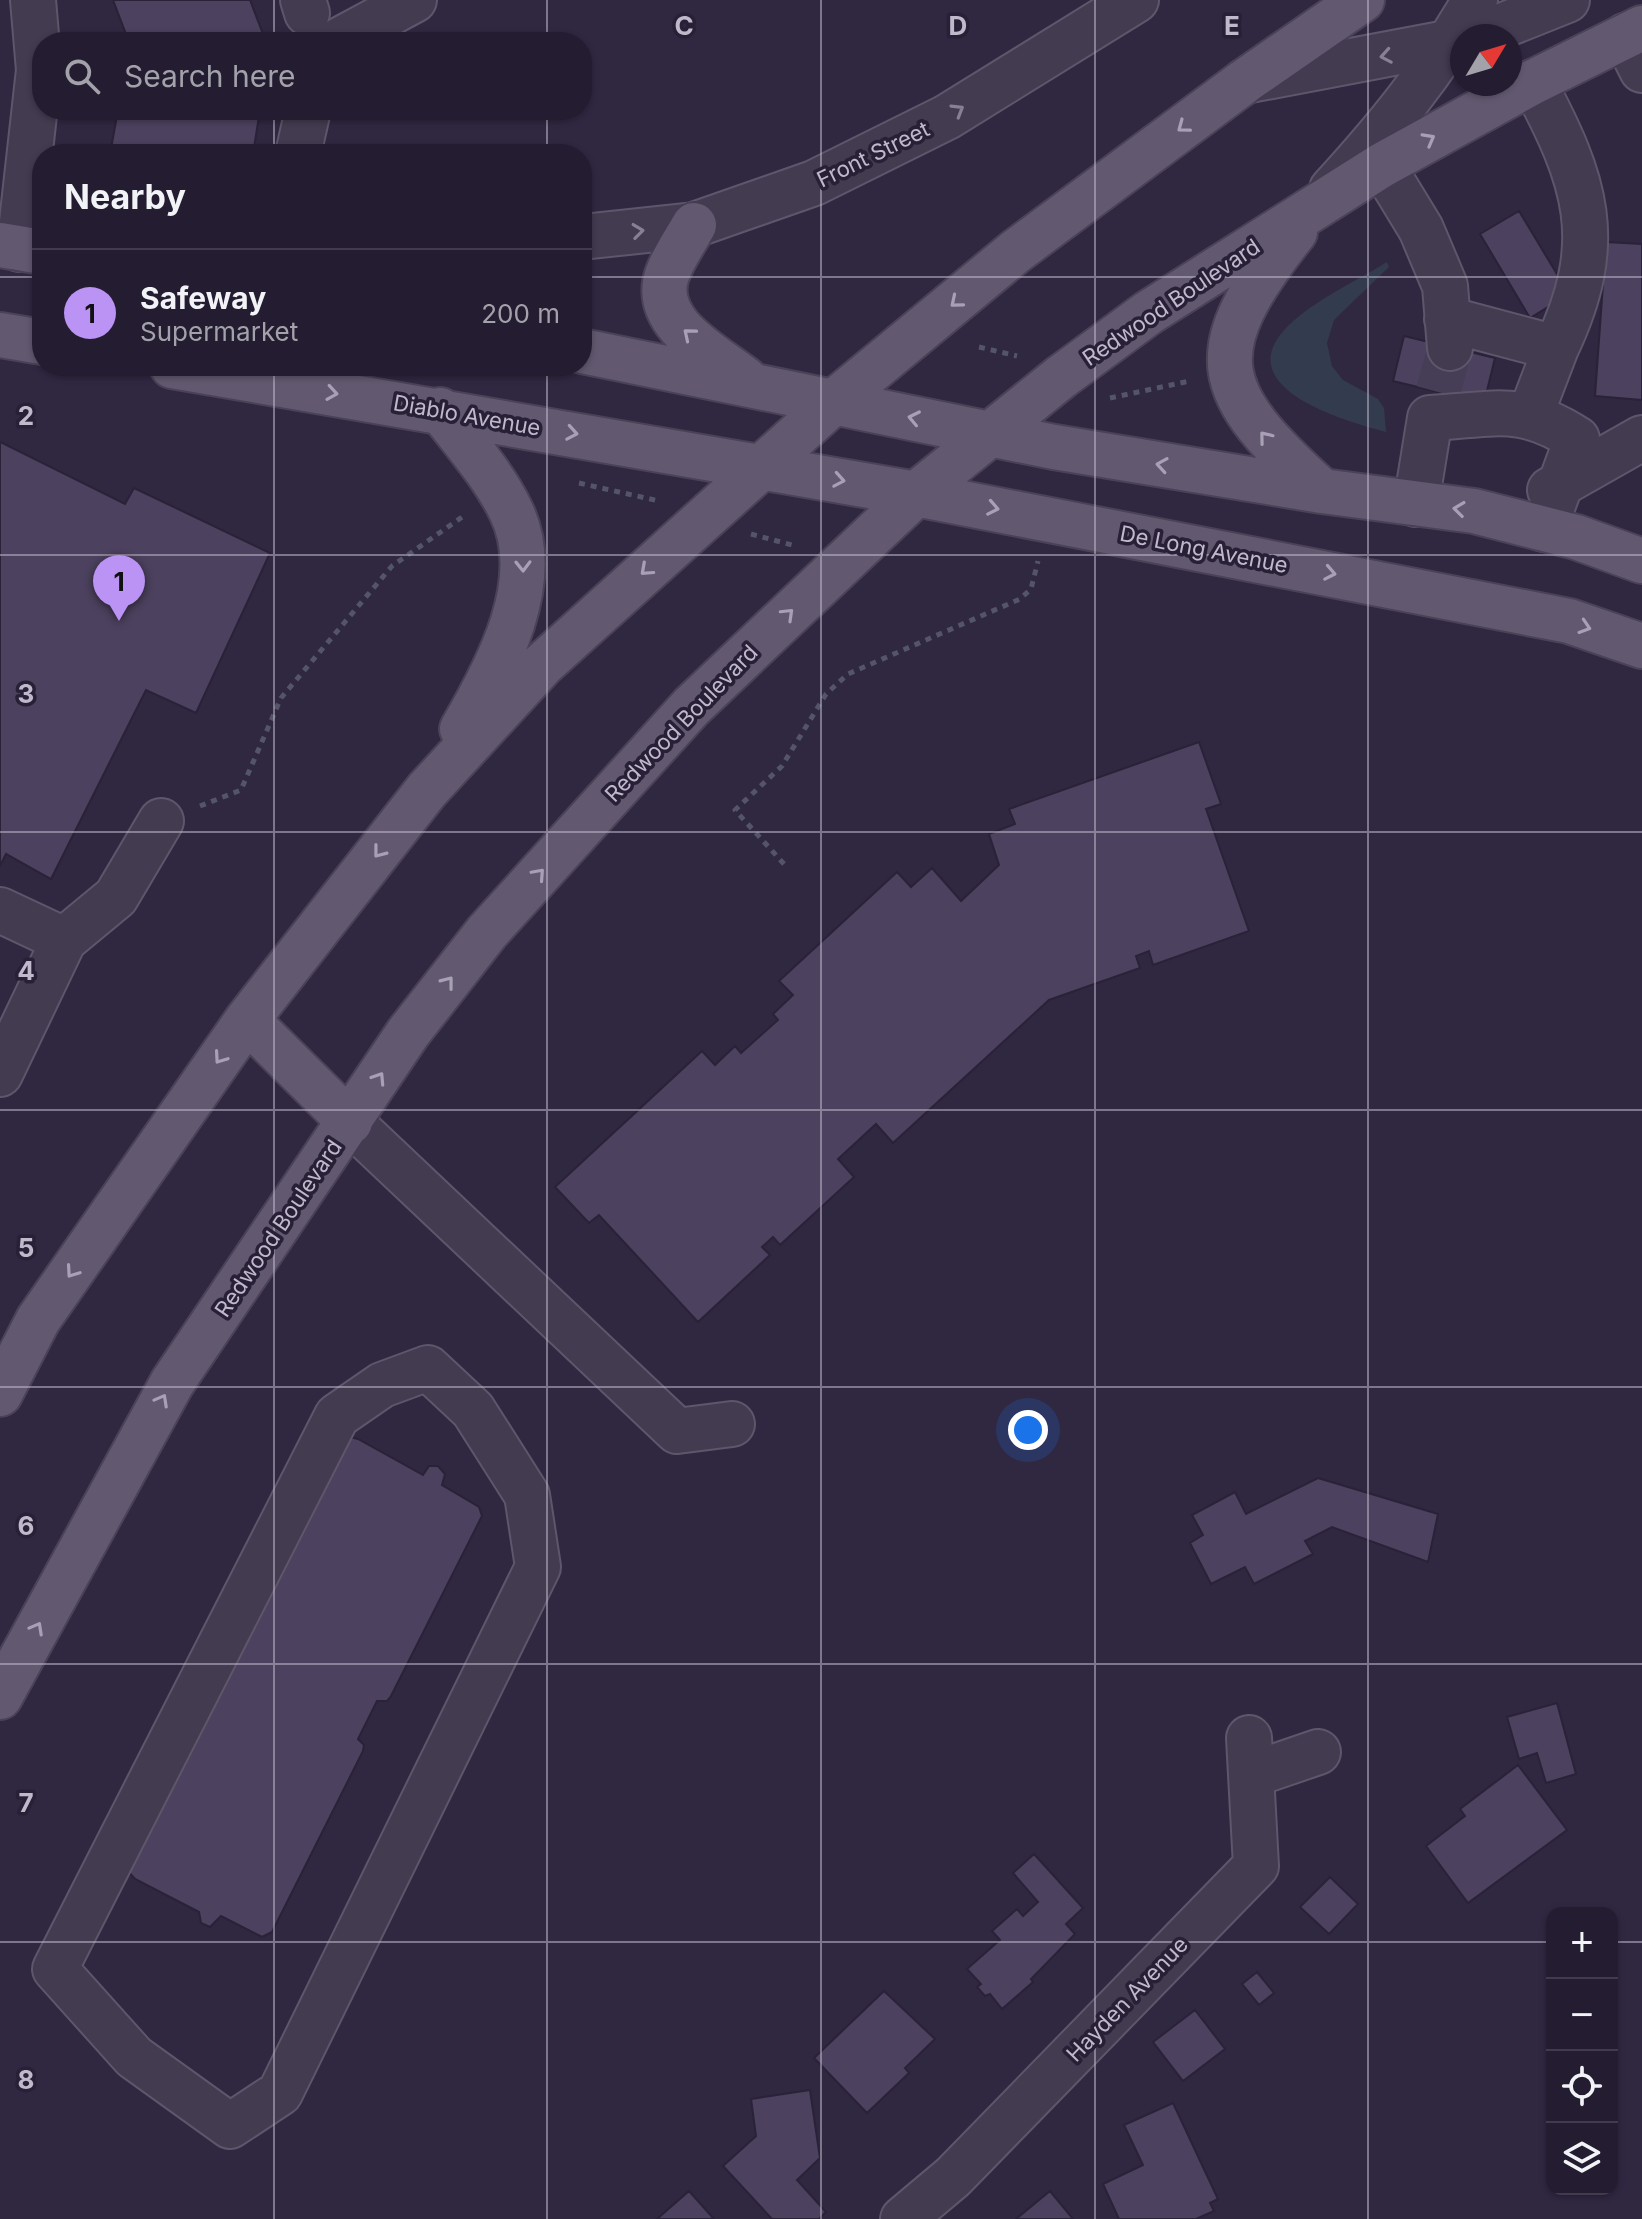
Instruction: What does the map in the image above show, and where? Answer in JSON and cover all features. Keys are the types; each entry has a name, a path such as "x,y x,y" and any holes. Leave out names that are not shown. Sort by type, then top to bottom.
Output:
{"main road":[{"path":"0,1394 38,1320 247,1020 427,790 542,665 835,401 1015,252 1245,81 1362,0"},
{"name":"Redwood Boulevard","path":"0,1697 172,1383 408,1033 508,908 691,707 916,494 1148,313 1382,165 1533,82 1636,45"},
{"path":"1314,208 1256,281 1236,323 1229,373 1240,405 1271,445 1322,491"},
{"path":"694,225 668,275 663,296 667,309 675,322 750,383"},
{"path":"0,335 32,340"},
{"path":"592,353 990,434 1322,491 1474,511 1642,561"},
{"name":"Diablo Avenue","path":"271,376 440,410 763,466"},
{"path":"427,790 484,691 518,604 524,568 522,546 511,511 440,410"},
{"name":"De Long Avenue","path":"763,466 1443,595 1569,621 1642,646"},
{"path":"247,1020 350,1122"}],"street":[{"path":"33,0 36,32"},
{"path":"315,18 414,0"},
{"name":"Front Street","path":"592,236 694,225 814,183 947,117 1136,0"},
{"path":"1468,24 1475,0"},
{"path":"1505,24 1567,0"},
{"path":"1245,81 1450,42"},
{"path":"1314,208 1450,55"},
{"path":"1530,416 1575,308 1582,282 1586,207 1564,139 1533,82"},
{"path":"20,249 34,120"},
{"path":"1382,165 1427,243 1445,286 1448,333 1556,348"},
{"path":"1416,504 1434,405 1517,411 1551,422 1577,439 1562,483"},
{"path":"1526,525 1562,483 1642,438"},
{"path":"0,1074 64,940 116,897 161,821"},
{"path":"0,910 64,940"},
{"path":"350,1122 677,1431 732,1424"},
{"path":"428,1368 473,1410 527,1495 538,1567 280,2093 230,2126 134,2057 55,1969 337,1416 382,1385 428,1368"},
{"name":"Hayden Avenue","path":"903,2219 953,2177 1256,1866 1250,1756 1318,1752"}],"path":[{"path":"979,347 1027,362"},
{"path":"1106,398 1192,380"},
{"path":"576,483 660,502"},
{"path":"161,821 241,790 281,698 392,566 474,509"},
{"path":"742,532 792,545"},
{"path":"784,864 735,810 792,753 826,694 848,674 1020,599 1031,589 1039,556"}],"shaded area":[{"path":"1387,262 1389,267 1334,320 1327,343 1332,366 1343,380 1378,399 1384,408 1386,432 1320,410 1298,398 1280,383 1271,366 1273,347 1299,316"}],"building":[{"path":"113,0 250,0 262,32 125,32"},
{"path":"116,120 258,120 255,144 112,144"},
{"path":"1519,211 1569,294 1530,318 1480,234"},
{"path":"1606,242 1642,244 1642,400 1595,396"},
{"path":"1404,336 1495,358 1484,403 1393,381"},
{"path":"0,442 125,504 134,488 270,553 196,713 146,690 51,879 6,854 0,866"},
{"path":"1199,742 1221,804 1206,809 1249,931 1153,965 1149,951 1136,956 1140,968 1049,1000 893,1143 876,1124 838,1159 854,1177 780,1245 773,1237 762,1247 770,1255 698,1322 599,1215 589,1223 555,1187 702,1051 715,1065 735,1046 741,1053 778,1020 773,1014 793,995 779,981 897,872 911,887 932,868 961,901 999,865 989,834 1015,824 1009,809"},
{"path":"346,1436 358,1439 423,1475 429,1466 438,1466 445,1474 442,1485 479,1507 482,1516 391,1696 387,1701 377,1701 358,1739 364,1745 363,1751 272,1932 262,1937 221,1916 210,1927 201,1923 199,1912 135,1879 126,1869"},
{"path":"1318,1478 1438,1514 1428,1562 1332,1527 1305,1541 1313,1554 1254,1584 1245,1567 1211,1584 1190,1543 1203,1535 1192,1515 1235,1492 1246,1514"},
{"path":"1557,1703 1576,1774 1546,1783 1537,1753 1519,1759 1507,1717"},
{"path":"1518,1765 1567,1830 1468,1903 1426,1846 1465,1816 1460,1809"},
{"path":"1034,1854 1083,1908 1066,1924 1075,1934 1031,1979 1033,1982 1002,2009 990,1994 985,1996 977,1987 981,1984 967,1969 1000,1940 992,1931 1017,1909 1023,1916 1038,1902 1013,1873"},
{"path":"1330,1877 1358,1904 1329,1934 1300,1907"},
{"path":"1257,1972 1274,1993 1259,2005 1242,1984"},
{"path":"884,1991 935,2039 905,2068 909,2073 867,2113 814,2058"},
{"path":"1195,2010 1225,2049 1183,2081 1153,2042"},
{"path":"810,2090 820,2158 797,2180 826,2212 819,2219 772,2219 723,2166 756,2136 751,2099"},
{"path":"1173,2103 1218,2199 1210,2203 1214,2211 1196,2219 1119,2219 1103,2184 1143,2165 1124,2125"},
{"path":"689,2191 714,2219 657,2219"},
{"path":"1050,2191 1073,2219 1016,2219"}],"tunnel":[{"path":"1438,392 1450,348"}],"place":[{"name":"Safeway","path":"119,621"}]}
